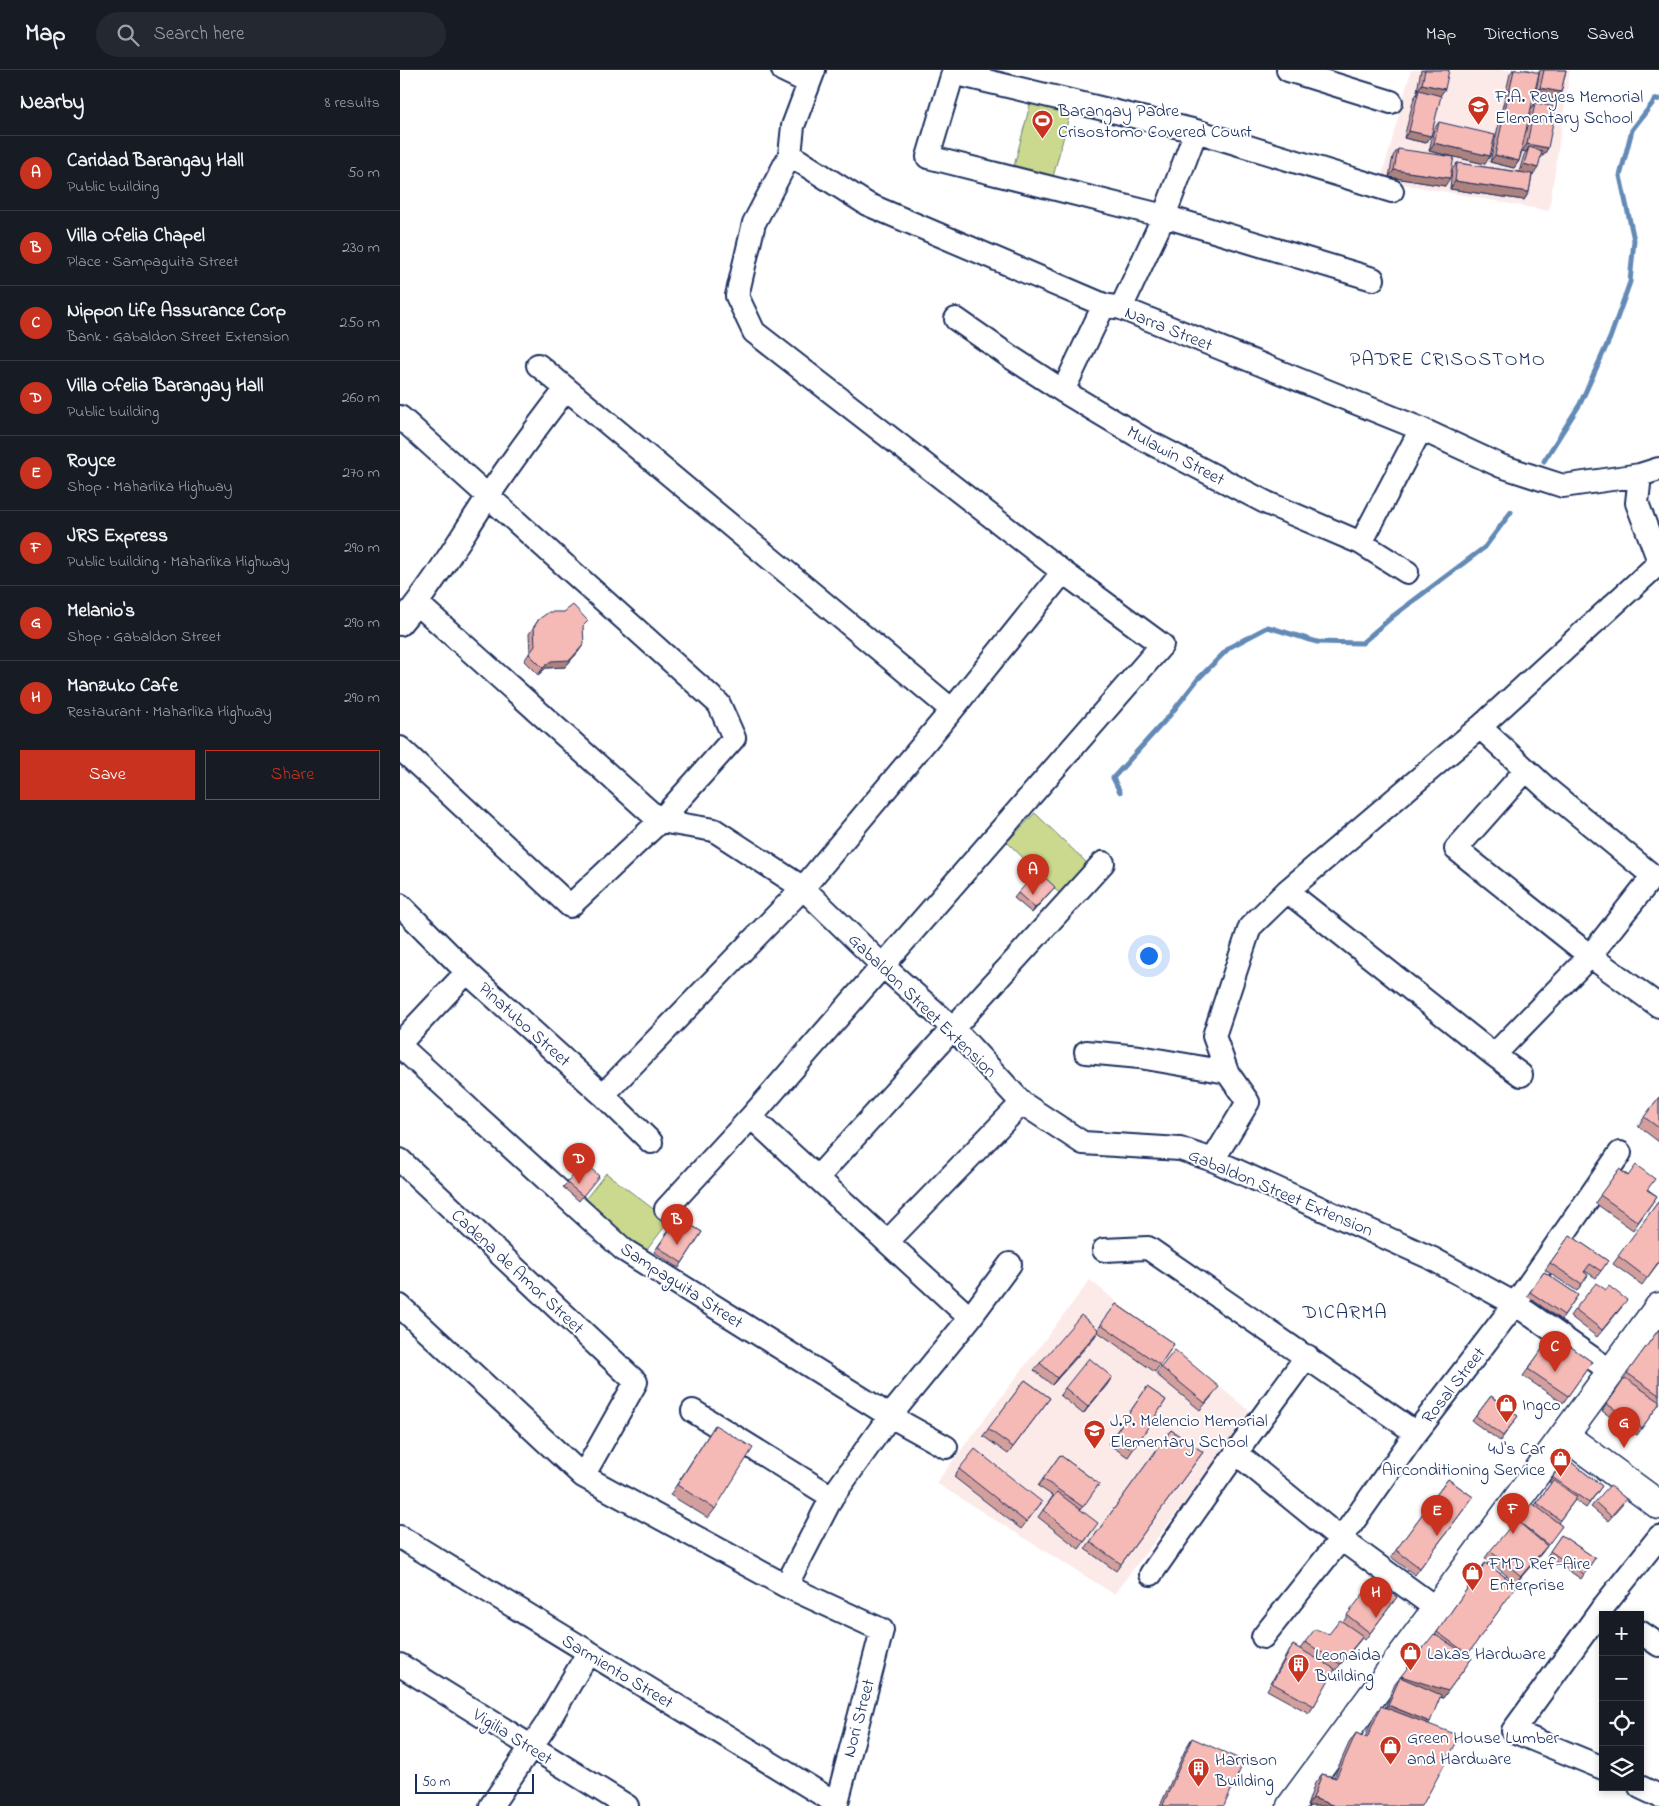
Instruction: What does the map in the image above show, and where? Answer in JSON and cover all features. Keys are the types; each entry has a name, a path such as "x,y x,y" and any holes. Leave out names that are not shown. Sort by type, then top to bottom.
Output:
{"main road":[{"path":"1291,1806 1659,1307"},
{"path":"1565,1436 1659,1505"}],"street":[{"path":"666,1209 883,966 1162,645 1063,572 754,332 737,296 754,223 790,155 793,126 811,76 783,70"},
{"path":"1293,70 1391,102"},
{"path":"1373,280 1164,216 928,157 953,73 1196,130 1392,191"},
{"path":"1063,391 1164,216 1196,130"},
{"name":"Narra Street","path":"790,155 867,204 1113,307 1421,429 1501,466 1563,486 1650,472"},
{"name":"Mulawin Street","path":"956,319 1063,391 1145,440 1267,503 1360,543 1407,572"},
{"path":"538,365 952,710"},
{"path":"400,624 418,604 488,496 566,388"},
{"path":"400,416 719,704 734,738 660,821 570,906 400,748"},
{"path":"1360,543 1421,429"},
{"path":"1212,1160 1248,1102 1226,1072 1214,1036 1250,927 1287,891 1480,727 1659,562 1637,503 1650,472"},
{"path":"603,1096 803,888 952,710 1063,572"},
{"path":"418,604 660,821"},
{"path":"1480,727 1526,770 1653,876 1590,956 1494,1055"},
{"path":"1526,770 1456,849 1590,956 1659,1006"},
{"name":"Gabaldon Street Extension","path":"660,821 714,830 803,888 883,966 953,1028 1022,1103 1083,1143 1180,1149 1212,1160 1431,1258 1515,1304 1612,1372"},
{"path":"816,1178 1103,863"},
{"path":"1287,891 1521,1075"},
{"name":"Pinatubo Street","path":"400,905 467,972 651,1142"},
{"path":"400,1045 467,972"},
{"name":"Sampaguita Street","path":"400,1045 624,1250 890,1416 946,1447"},
{"path":"1086,1052 1140,1057 1226,1072"},
{"path":"887,1242 1022,1103"},
{"path":"751,1116 816,1178 970,1318"},
{"name":"Rosal Street","path":"1263,1637 1341,1539 1416,1433 1515,1304 1620,1153"},
{"name":"Cadena de Amor Street","path":"400,1160 636,1382 583,1476"},
{"path":"1104,1250 1148,1248 1416,1433"},
{"path":"400,1306 583,1476 786,1586 832,1497 890,1416 970,1318 1010,1264"},
{"path":"1151,1574 1307,1356"},
{"path":"692,1411 832,1497"},
{"path":"1236,1453 1341,1539 1436,1609"},
{"name":"Sarmiento Street","path":"400,1537 836,1804"},
{"path":"1599,1766 1514,1731 1610,1610 1659,1537"},
{"name":"Nori Street","path":"786,1586 882,1630 836,1804"},
{"path":"1644,1635 1659,1645"},
{"path":"491,1806 546,1725 588,1653"},
{"name":"Vigilia Street","path":"400,1665 627,1806"},
{"path":"1644,1789 1659,1796"}],"shaded area":[{"name":"F.A. Reyes Memorial Elementary School","path":"1411,70 1570,70 1549,211 1381,180"},
{"name":"J.P. Melencio Memorial Elementary School","path":"1090,1280 1253,1414 1114,1594 936,1483"}],"green space":[{"name":"Barangay Padre Crisostomo Covered Court","path":"1031,101 1070,113 1053,177 1014,166"},
{"path":"1035,813 1088,864 1060,894 1007,842"},
{"path":"606,1173 669,1221 646,1251 583,1202"}],"building":[{"path":"1425,70 1449,70 1445,89 1422,84"},
{"path":"1514,70 1527,70 1539,73 1519,161 1495,155"},
{"path":"1544,70 1566,70 1561,92 1540,88"},
{"path":"1419,90 1441,96 1431,136 1409,131"},
{"path":"1535,103 1556,107 1548,148 1527,144"},
{"path":"1439,122 1495,135 1490,156 1434,143"},
{"path":"1529,147 1542,151 1538,168 1524,164"},
{"path":"1398,149 1454,157 1450,178 1394,170"},
{"path":"1457,163 1532,174 1529,192 1455,181"},
{"path":"573,605 588,621 583,626 584,644 570,660 551,661 543,668 529,654 535,646 534,627 539,619 549,612 564,612"},
{"path":"1038,871 1055,887 1035,908 1018,893"},
{"path":"1659,1097 1659,1128 1644,1117"},
{"path":"584,1162 599,1176 583,1196 567,1183"},
{"path":"1636,1165 1655,1179 1647,1190 1657,1196 1638,1222 1600,1195 1619,1169 1628,1176"},
{"path":"1658,1202 1659,1261 1647,1278 1618,1256"},
{"path":"678,1217 702,1232 682,1263 658,1247"},
{"path":"1570,1235 1608,1261 1601,1271 1590,1264 1584,1272 1588,1275 1582,1284 1550,1263"},
{"path":"1544,1272 1578,1295 1564,1315 1530,1292"},
{"path":"1596,1283 1606,1290 1609,1286 1627,1300 1602,1330 1575,1309"},
{"path":"1116,1304 1174,1344 1160,1365 1101,1324"},
{"path":"1081,1315 1099,1330 1057,1378 1040,1363"},
{"path":"1659,1329 1659,1395 1627,1373"},
{"path":"1553,1334 1592,1362 1568,1396 1528,1369"},
{"path":"1175,1350 1219,1387 1205,1403 1161,1367"},
{"path":"1089,1358 1112,1377 1088,1407 1065,1388"},
{"path":"1625,1378 1659,1401 1659,1404 1642,1428 1607,1404"},
{"path":"1025,1380 1050,1398 1013,1447 988,1429"},
{"path":"1147,1387 1166,1400 1133,1450 1113,1437"},
{"path":"1491,1396 1518,1416 1503,1436 1476,1416"},
{"path":"715,1425 753,1448 715,1509 677,1485"},
{"path":"1171,1430 1203,1452 1121,1564 1090,1542"},
{"path":"975,1449 1042,1502 1026,1522 959,1469"},
{"path":"1060,1455 1099,1484 1083,1507 1043,1479"},
{"path":"1567,1459 1602,1486 1589,1503 1552,1477"},
{"path":"1448,1479 1473,1497 1420,1568 1396,1550"},
{"path":"1553,1480 1577,1497 1560,1520 1537,1503"},
{"path":"1610,1485 1626,1499 1611,1516 1595,1502"},
{"path":"1057,1492 1098,1523 1084,1542 1043,1510"},
{"path":"1532,1503 1562,1526 1548,1545 1518,1521"},
{"path":"1516,1520 1547,1546 1521,1576 1490,1551"},
{"path":"1561,1535 1595,1558 1584,1574 1550,1551"},
{"path":"1485,1563 1517,1585 1468,1654 1437,1632"},
{"path":"1374,1580 1397,1597 1370,1633 1347,1615"},
{"path":"1340,1620 1363,1636 1340,1664 1305,1642 1315,1629 1329,1634"},
{"path":"1434,1634 1472,1658 1448,1691 1401,1676"},
{"name":"Leonaida Building","path":"1293,1645 1335,1669 1314,1706 1272,1683"},
{"path":"1400,1677 1441,1695 1430,1722 1388,1705"},
{"name":"Green House Lumber and Hardware","path":"1381,1706 1460,1736 1422,1806 1335,1806 1313,1798 1322,1774 1336,1778 1356,1733 1367,1738"},
{"name":"Harrison Building","path":"1192,1738 1244,1761 1224,1806 1163,1805"}],"waterway":[{"path":"1544,461 1580,404 1610,338 1630,282 1634,240 1620,176 1632,130 1655,100 1659,99"},
{"path":"1120,792 1113,778 1170,715 1198,679 1230,647 1268,627 1317,642 1362,643 1393,616 1485,547 1511,512"}],"place":[{"name":"F.A. Reyes Memorial Elementary School","path":"1479,125"},
{"name":"Barangay Padre Crisostomo Covered Court","path":"1042,139"},
{"name":"Caridad Barangay Hall","path":"1033,895"},
{"name":"Villa Ofelia Barangay Hall","path":"579,1184"},
{"name":"Villa Ofelia Chapel","path":"677,1245"},
{"name":"Nippon Life Assurance Corp","path":"1555,1372"},
{"name":"Ingco","path":"1506,1423"},
{"name":"Melanio's","path":"1624,1448"},
{"name":"J.P. Melencio Memorial Elementary School","path":"1094,1449"},
{"name":"4J's Car Airconditioning Service","path":"1561,1477"},
{"name":"JRS Express","path":"1513,1534"},
{"name":"Royce","path":"1437,1536"},
{"name":"FMD Ref-Aire Enterprise","path":"1473,1592"},
{"name":"Manzuko Cafe","path":"1376,1618"},
{"name":"Lakas Hardware","path":"1411,1672"},
{"name":"Leonaida Building","path":"1299,1683"},
{"name":"Green House Lumber and Hardware","path":"1391,1766"},
{"name":"Harrison Building","path":"1199,1788"}],"district":[{"name":"PADRE CRISOSTOMO","path":"1448,358"},
{"name":"DICARMA","path":"1345,1311"}]}
